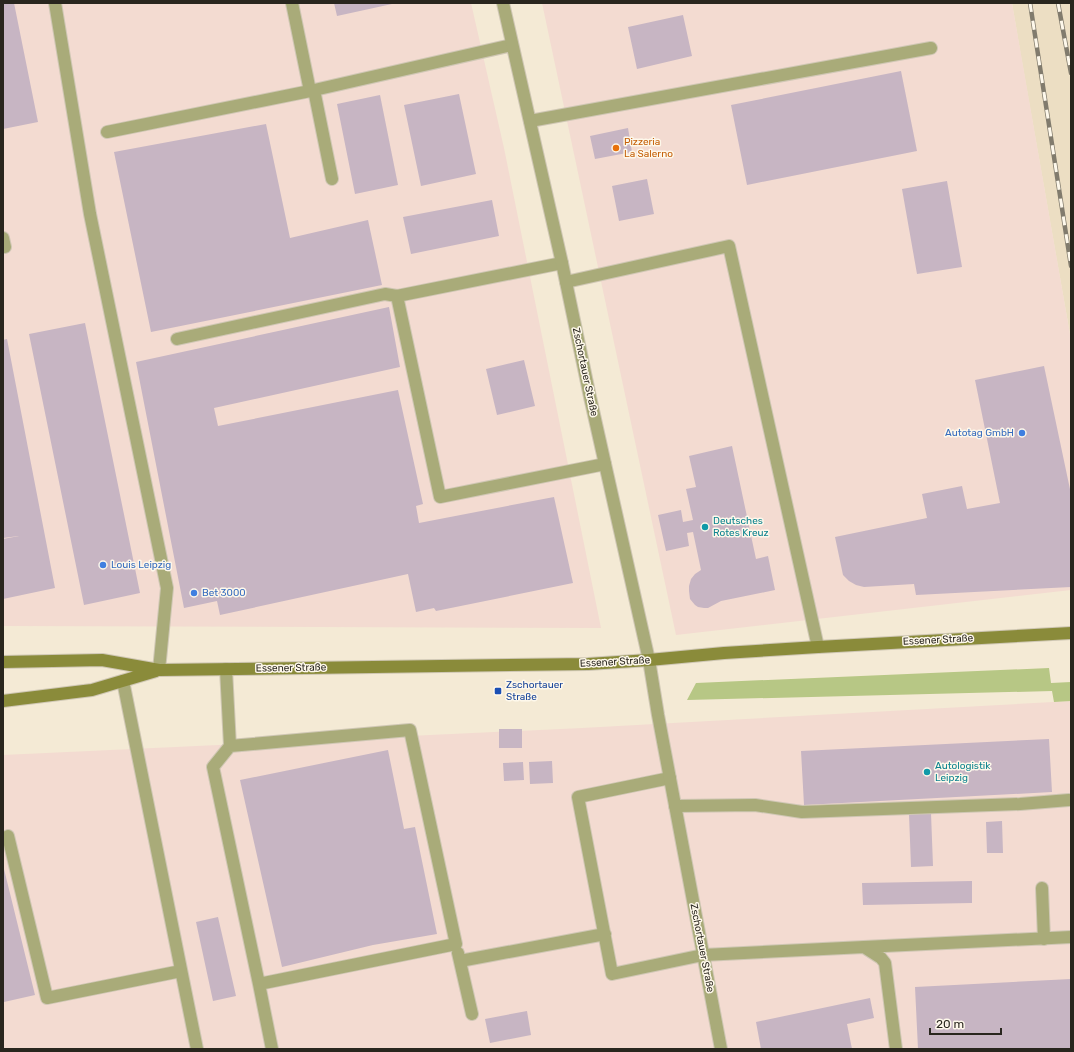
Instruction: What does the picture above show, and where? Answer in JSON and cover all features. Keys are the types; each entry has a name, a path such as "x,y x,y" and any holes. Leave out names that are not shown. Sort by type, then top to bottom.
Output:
{"main road":[{"name":"Essener Straße","path":"3,662 102,660 159,670 574,664 649,660 724,653 818,647 1071,633"},
{"name":"Essener Straße","path":"3,702 92,690 159,670"}],"street":[{"path":"55,3 90,214 167,588 159,670"},
{"path":"292,3 332,179"},
{"name":"Zschortauer Straße","path":"503,3 649,660 721,1049"},
{"path":"107,132 312,91 512,45"},
{"path":"530,121 931,48"},
{"path":"566,282 729,246 818,647"},
{"path":"177,339 385,294 397,296 562,263"},
{"path":"397,296 440,496 605,464"},
{"path":"226,669 230,746 213,767 272,1049"},
{"path":"123,681 197,1049"},
{"path":"230,746 410,730 472,1014"},
{"path":"670,778 578,797 612,974 704,955 1071,937"},
{"path":"675,806 755,805 802,812 1020,804 1069,800"},
{"path":"8,836 47,998 181,971"},
{"path":"1042,888 1044,938"},
{"path":"460,961 604,934"},
{"path":"259,984 456,944"},
{"path":"864,947 881,958 885,963 896,1049"}],"shaded area":[{"path":"3,3 471,3 504,148 601,628 3,626"},
{"path":"542,3 1012,3 1071,340 1071,590 676,635"},
{"path":"1012,3 1071,3 1071,340 1021,56"},
{"path":"1071,701 1071,1049 3,1049 3,755 582,728"}],"green space":[{"path":"1049,668 1051,683 1071,682 1071,701 1054,702 1052,691 687,700 696,683"}],"building":[{"path":"3,3 14,3 38,122 3,129"},
{"path":"334,3 392,3 392,4 337,16"},
{"path":"683,15 692,56 637,69 628,27"},
{"path":"901,71 917,151 747,185 731,105"},
{"path":"459,94 476,174 421,186 404,105"},
{"path":"380,95 398,185 355,194 337,104"},
{"path":"266,124 290,238 368,220 382,285 151,332 114,152"},
{"path":"628,128 632,152 595,159 590,136"},
{"path":"647,179 654,214 619,221 612,186"},
{"path":"947,181 962,267 917,274 902,189"},
{"path":"492,200 499,236 411,254 403,217"},
{"path":"389,307 400,367 214,408 218,426 398,390 423,504 416,506 419,523 554,497 573,583 436,611 434,608 416,612 408,574 220,615 217,601 184,608 136,362"},
{"path":"85,323 140,593 84,605 29,334"},
{"path":"7,339 55,588 3,599 3,539 19,536 3,538 3,340"},
{"path":"524,360 535,406 497,415 486,369"},
{"name":"Autotag GmbH","path":"1044,366 1071,494 1071,587 916,595 914,584 864,587 849,581 843,575 835,537 927,518 922,494 962,486 967,509 1000,503 975,380"},
{"name":"Deutsches Rotes Kreuz","path":"732,446 756,559 768,556 775,590 721,601 708,608 698,607 690,599 689,591 691,579 701,570 693,532 687,533 689,546 666,551 658,515 681,510 683,522 693,520 686,489 696,487 689,456"},
{"path":"499,729 522,729 522,748 499,748"},
{"name":"Autologistik Leipzig","path":"1049,739 1052,792 804,805 801,751"},
{"path":"388,750 404,829 415,827 437,934 373,945 282,967 240,780"},
{"path":"552,761 553,783 530,784 529,762"},
{"path":"523,762 524,780 504,781 503,763"},
{"path":"931,813 933,866 911,867 909,814"},
{"path":"1002,821 1003,853 987,853 986,822"},
{"path":"3,865 35,995 4,1002 3,999"},
{"path":"972,881 972,903 863,905 862,883"},
{"path":"218,917 236,996 213,1001 196,922"},
{"path":"1071,979 1071,1049 918,1049 915,987"},
{"path":"870,998 874,1018 847,1024 852,1049 761,1049 756,1022"},
{"path":"527,1011 531,1035 490,1043 485,1019"}],"railway":[{"path":"1030,3 1071,266"},
{"path":"1058,3 1071,73"}],"place":[{"name":"Pizzeria La Salerno","path":"616,148"},
{"name":"Autotag GmbH","path":"1022,433"},
{"name":"Deutsches Rotes Kreuz","path":"705,527"},
{"name":"Louis Leipzig","path":"103,565"},
{"name":"Bet 3000","path":"194,593"},
{"name":"Zschortauer Straße","path":"498,691"},
{"name":"Autologistik Leipzig","path":"927,772"}]}
